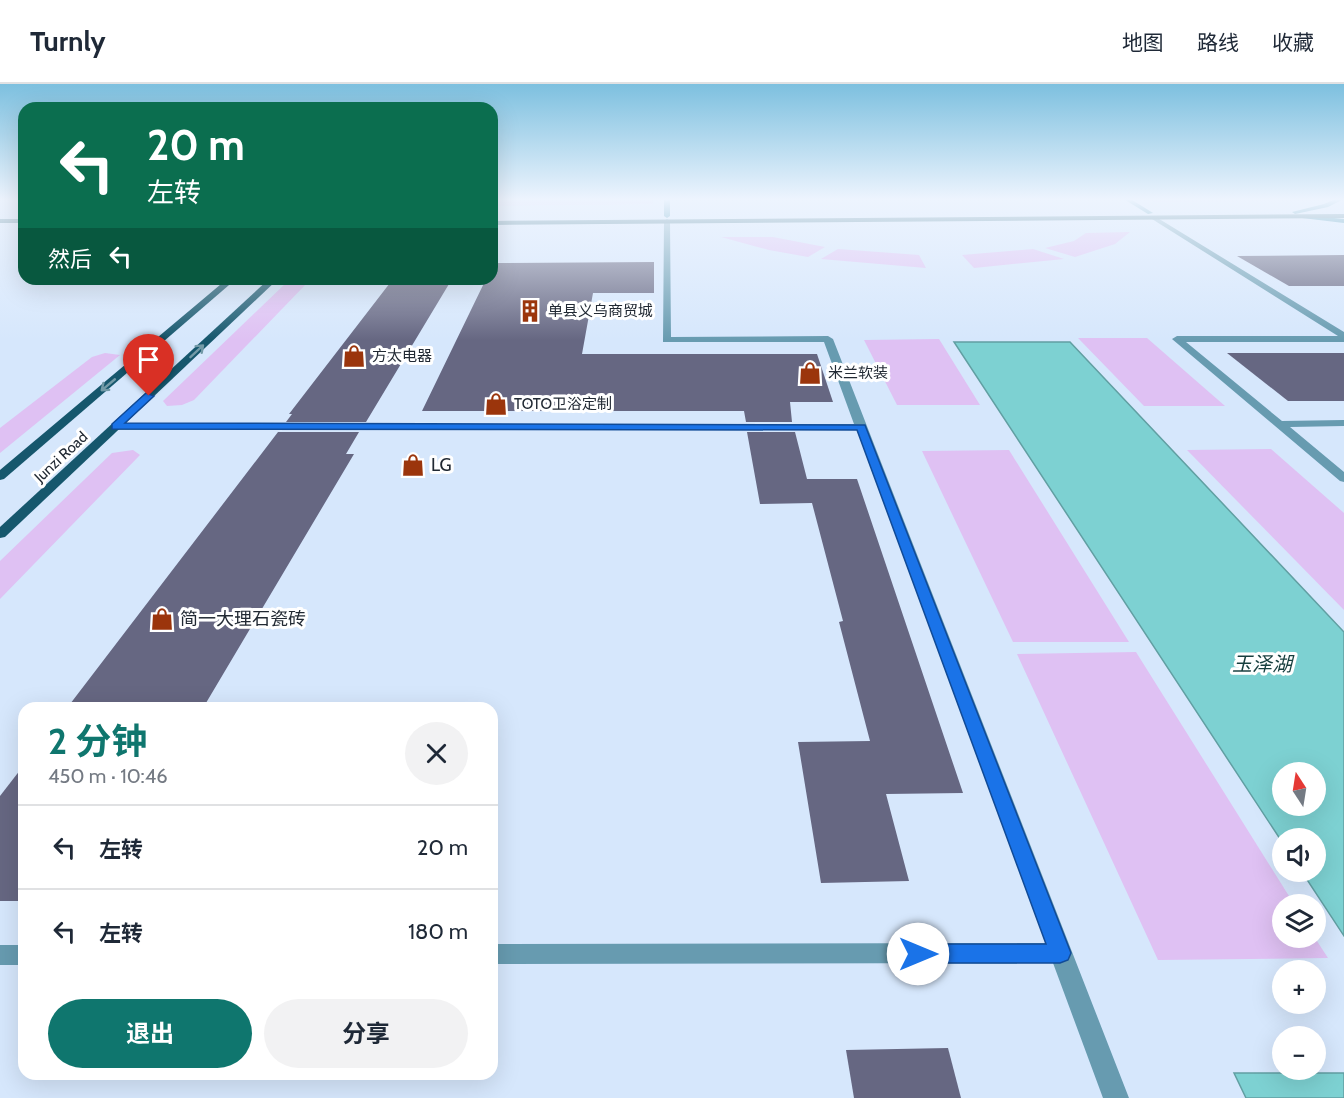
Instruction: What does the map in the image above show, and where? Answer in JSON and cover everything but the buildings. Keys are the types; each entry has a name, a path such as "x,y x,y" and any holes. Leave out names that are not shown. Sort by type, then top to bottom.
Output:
{"main road":[{"name":"Junzi Road","path":"0,476 223,285"},
{"name":"Junzi Road","path":"0,534 268,285"}],"street":[{"path":"667,245 666,340 828,339 1116,1098"},
{"path":"1199,245 1344,338"},
{"path":"1344,338 1177,339 1344,478"},
{"path":"1279,424 1344,423"},
{"path":"116,427 861,427"},
{"path":"498,954 1060,953"},
{"path":"0,955 18,955"}],"shaded area":[{"path":"752,245 825,247 808,257"},
{"path":"1056,245 1111,245 1075,257 1045,248"},
{"path":"838,249 919,255 926,268 821,259"},
{"path":"1033,249 1064,259 974,268 962,255"},
{"path":"284,285 305,285 194,400 182,405 167,406 163,401"},
{"path":"1078,338 1147,338 1225,406 1144,406"},
{"path":"939,339 980,405 897,405 864,340"},
{"path":"105,353 120,355 0,453 0,428 92,357"},
{"path":"1271,449 1344,513 1344,610 1187,450"},
{"path":"133,450 140,455 0,599 0,561 112,453"},
{"path":"1009,450 1129,642 1013,642 922,451"},
{"path":"1136,652 1272,869 1272,882 1280,882 1288,894 1272,894 1272,948 1322,948 1328,958 1158,960 1017,654"}],"water":[{"name":"玉泽湖","path":"954,342 1070,342 1344,632 1344,936 1326,909 1326,894 1316,894 1309,882 1326,882 1326,828 1273,828"},
{"path":"1234,1073 1272,1073 1272,1080 1326,1080 1326,1073 1344,1073 1344,1098 1246,1098"}],"place":[{"name":"单县义乌商贸城","path":"530,311"},
{"name":"方太电器","path":"354,356"},
{"name":"米兰软装","path":"810,373"},
{"name":"TOTO卫浴定制","path":"496,404"},
{"name":"LG","path":"413,465"},
{"name":"简一大理石瓷砖","path":"162,619"}],"route":[{"path":"149,396 116,427 861,427 1060,953 918,954"}]}
